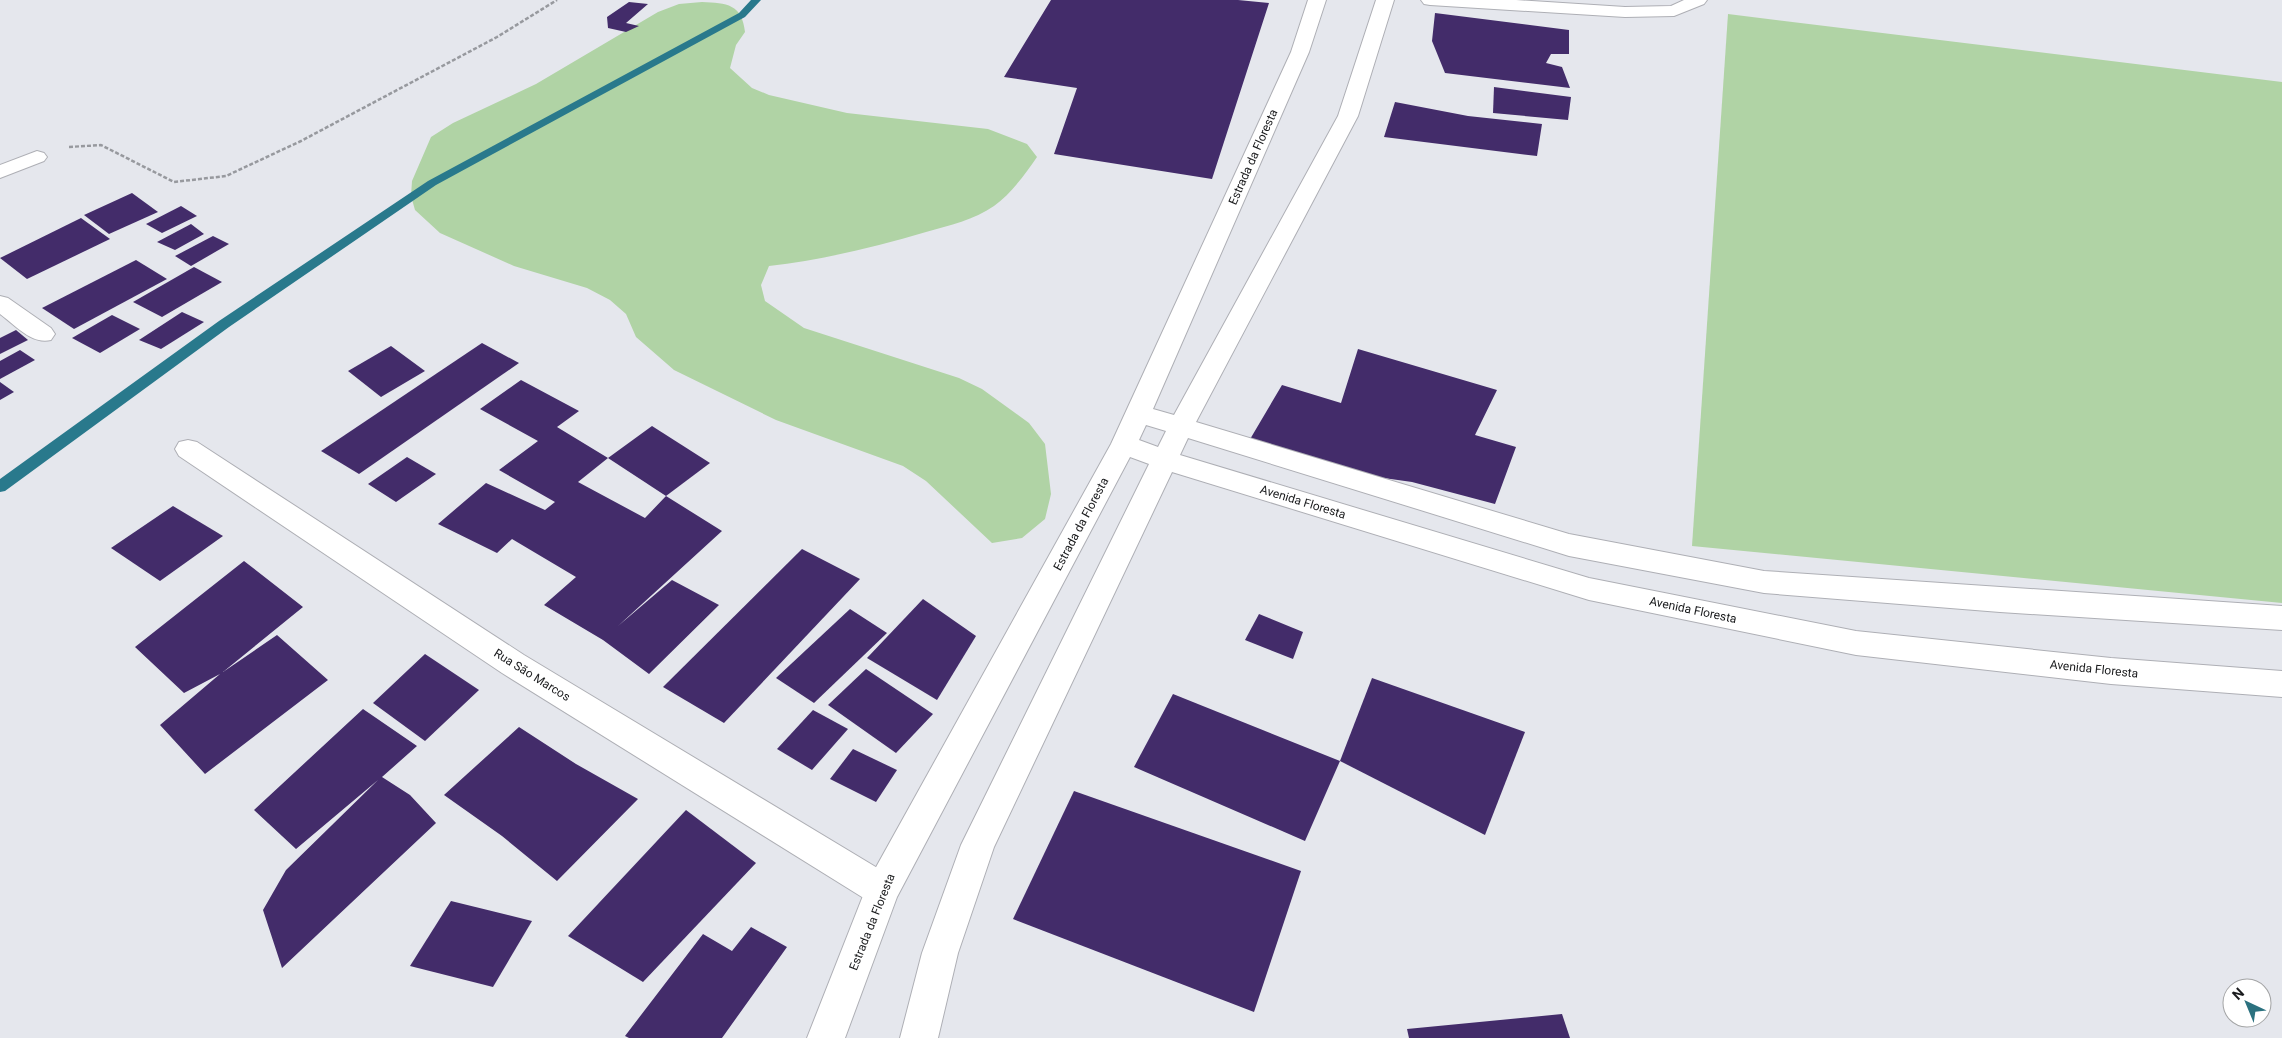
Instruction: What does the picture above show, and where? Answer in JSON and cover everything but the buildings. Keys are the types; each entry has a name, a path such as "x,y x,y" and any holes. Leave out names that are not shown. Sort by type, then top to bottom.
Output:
{"street":[{"name":"Estrada da Floresta","path":"826,1038 882,890 1124,444 1300,52 1317,0"},
{"path":"919,1038 940,953 978,845 1181,426 1348,116 1385,0"},
{"path":"1430,0 1625,12 1674,11 1698,0"},
{"path":"0,172 37,156"},
{"path":"0,303 43,334"},
{"path":"1137,413 1569,545 1764,582 2000,600 2282,618"},
{"name":"Avenida Floresta","path":"1124,444 1165,460 1589,589 1856,644 2111,671 2282,684"},
{"name":"Rua São Marcos","path":"188,449 513,664 882,890"}],"path":[{"path":"37,156 74,146 101,145 174,182 226,176 301,141 497,38 558,0"}],"green space":[{"path":"719,3 732,7 741,16 745,32 736,45 730,68 752,88 769,95 847,113 988,129 1027,144 1037,157 1006,196 994,206 970,219 868,248 829,257 769,266 761,285 765,301 804,328 959,378 982,389 1029,423 1045,444 1051,494 1045,519 1022,538 992,543 926,481 903,466 776,420 674,370 636,337 626,314 610,300 587,288 514,266 440,233 415,210 411,196 412,181 431,137 453,123 536,84 658,12 679,4"},
{"path":"1728,14 2282,82 2282,603 1692,546"}],"waterway":[{"path":"0,487 224,324 432,183 742,15 756,0"}]}
